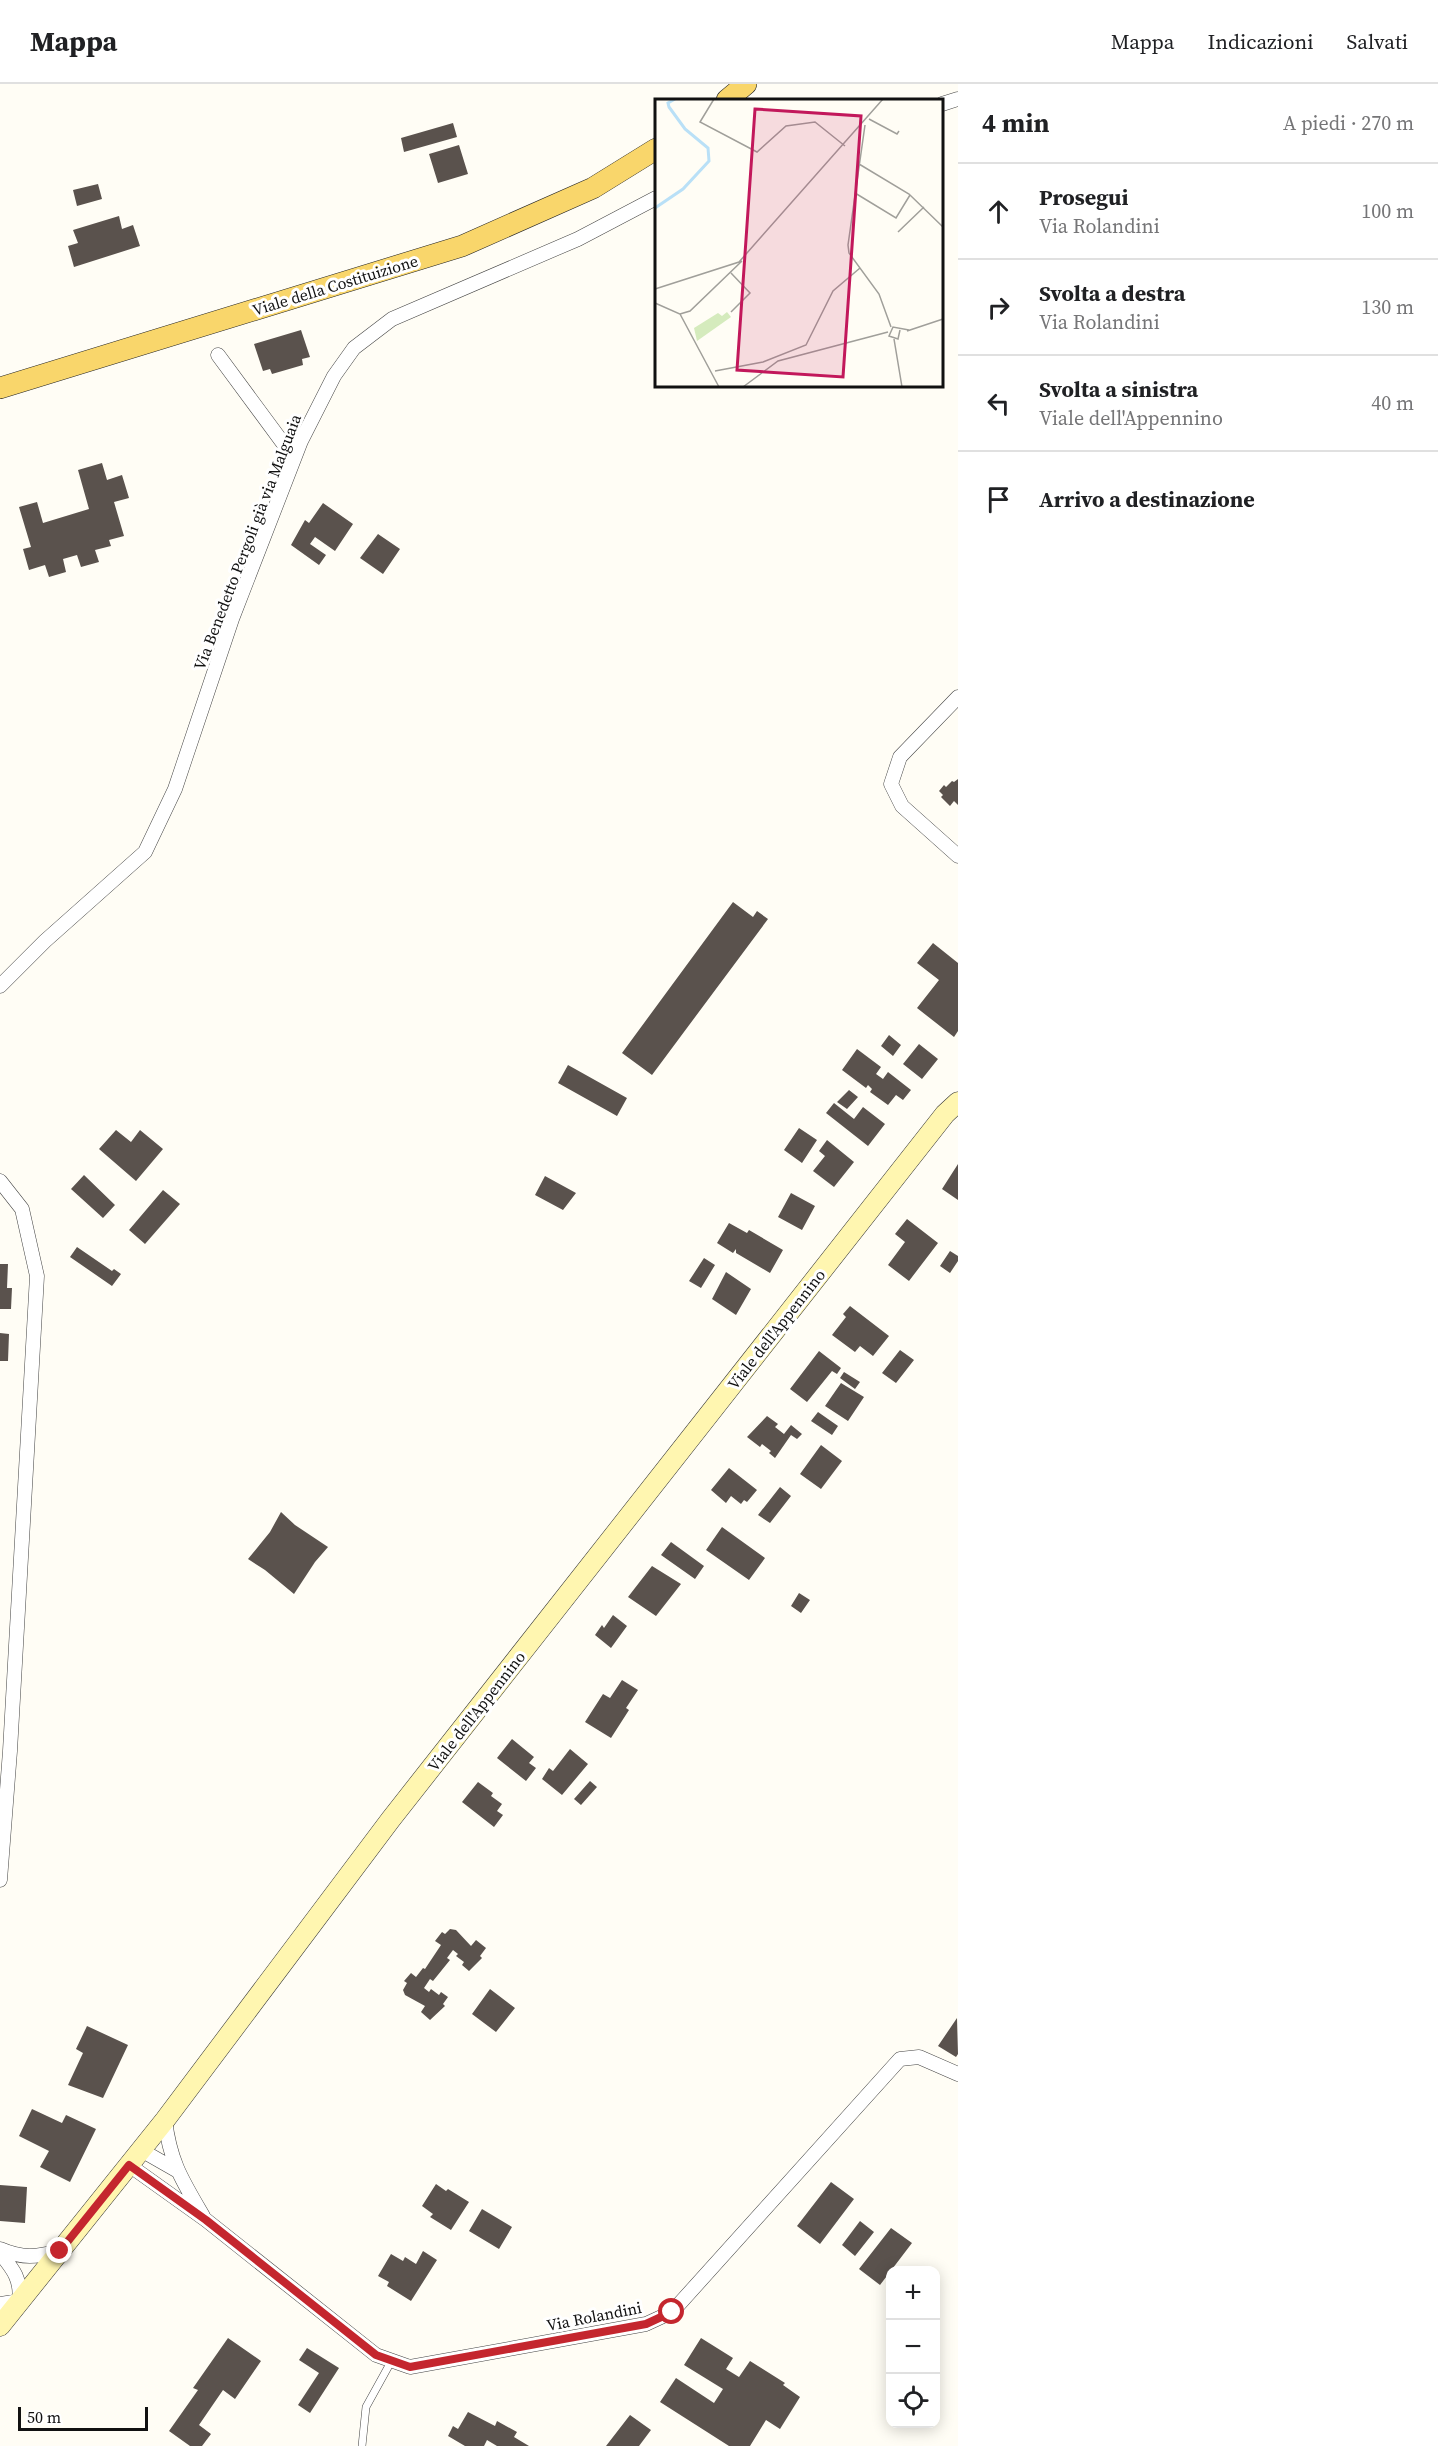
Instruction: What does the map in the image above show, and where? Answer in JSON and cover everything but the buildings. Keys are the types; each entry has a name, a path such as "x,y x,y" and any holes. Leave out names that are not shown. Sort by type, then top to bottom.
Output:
{"main road":[{"path":"728,99 746,84"},
{"name":"Viale della Costituizione","path":"0,388 462,246 593,188 655,150"},
{"name":"Viale dell'Appennino","path":"0,2326 10,2303 60,2251 165,2120 391,1819 954,1104"}],"street":[{"path":"943,104 958,99"},
{"name":"Via Benedetto Pergoli già via Malguaia","path":"0,986 45,941 145,852 175,789 232,619 301,441 334,376 354,348 392,319 578,239 655,199"},
{"path":"218,355 294,458"},
{"path":"958,697 900,757 891,784 902,806 958,856"},
{"path":"0,1181 22,1209 37,1276 5,1749 0,1880"},
{"name":"Via Rolandini","path":"135,2158 206,2220 376,2355 410,2367 646,2324 672,2312 900,2059 919,2057 958,2074"},
{"name":"Via Rolandini","path":"165,2120 168,2143 176,2170 206,2220"},
{"name":"Via Rolandini","path":"135,2158 176,2170"},
{"path":"0,2251 35,2257 60,2251"},
{"path":"0,2251 17,2277 21,2289 10,2303"}],"lane":[{"path":"362,2446 366,2407 392,2360"}],"route":[{"path":"60,2251 129,2165 206,2220 376,2355 410,2367 646,2324 672,2312"}]}
